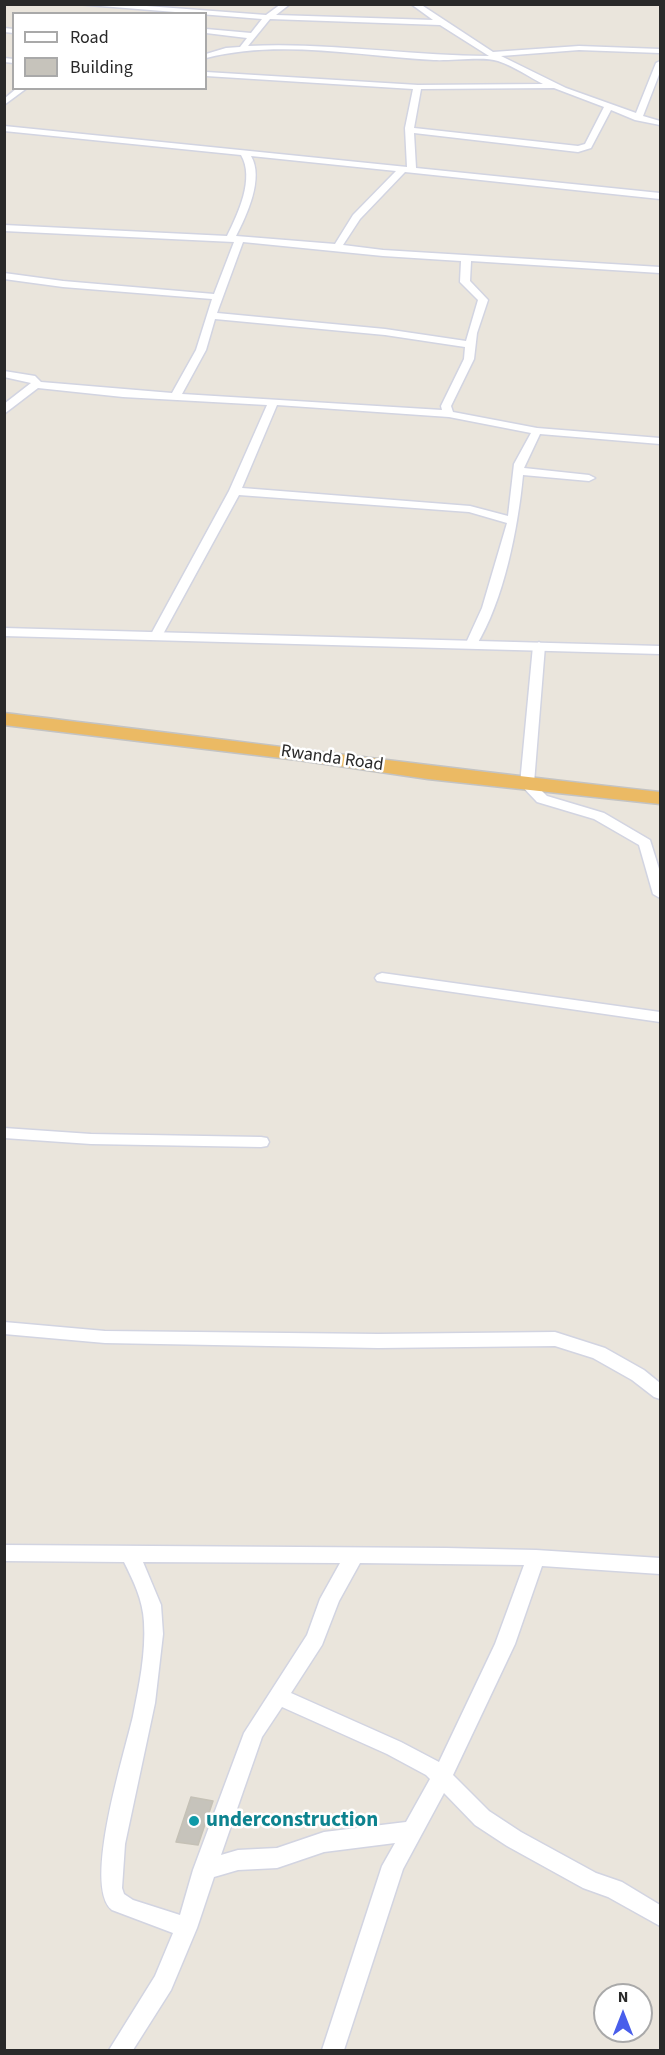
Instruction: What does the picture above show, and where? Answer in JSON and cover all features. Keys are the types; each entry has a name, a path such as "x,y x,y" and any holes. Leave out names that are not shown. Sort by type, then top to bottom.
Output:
{"highway":[{"name":"Rwanda Road","path":"4,719 660,798"}],"street":[{"path":"80,4 200,12"},
{"path":"243,48 268,17 287,4"},
{"path":"414,4 495,56 555,86 638,118 660,123"},
{"path":"207,13 441,23"},
{"path":"207,31 252,36"},
{"path":"207,56 243,48 358,50 435,58 495,56 579,48 660,51"},
{"path":"638,118 660,63"},
{"path":"207,74 418,87 555,86"},
{"path":"338,246 356,217 407,170 411,130 410,111 418,87"},
{"path":"4,104 21,90"},
{"path":"411,130 578,149 588,146 608,107"},
{"path":"4,128 660,196"},
{"path":"176,396 201,350 250,186 251,165 244,152"},
{"path":"4,228 338,246 383,253 660,270"},
{"path":"449,414 446,406 469,359 469,345 483,300 465,282 466,257"},
{"path":"4,276 63,284 217,297"},
{"path":"210,315 385,332 469,345"},
{"path":"4,374 31,378 36,385"},
{"path":"4,411 36,385 123,394 449,414 537,431 660,441"},
{"path":"156,636 235,491 273,402"},
{"path":"472,644 488,608 513,521 518,471 524,452 537,431"},
{"path":"518,471 589,478"},
{"path":"235,491 470,509 513,521"},
{"path":"4,632 660,650"},
{"path":"539,646 527,783 542,799 599,816 645,843 660,894"},
{"path":"382,978 488,994 582,1003 660,1017"},
{"path":"4,1132 91,1139 261,1142"},
{"path":"4,1328 105,1337 378,1341 555,1339 599,1353 638,1375 660,1392"},
{"path":"4,1552 536,1558 660,1566"},
{"path":"130,1555 145,1586 152,1607 154,1624 145,1699 125,1790 110,1886 116,1902 124,1907 186,1928"},
{"path":"120,2050 163,1983 186,1928 204,1870 254,1733 315,1639 330,1599 354,1556"},
{"path":"333,2050 393,1866 442,1777 506,1644 536,1558"},
{"path":"277,1696 394,1748 433,1769 482,1818 514,1839 590,1881 614,1889 660,1916"},
{"path":"204,1870 238,1860 277,1858 324,1842 412,1831"}],"building":[{"name":"underconstruction","path":"191,1797 213,1801 198,1845 176,1842"}],"place":[{"name":"underconstruction","path":"194,1821"}]}
